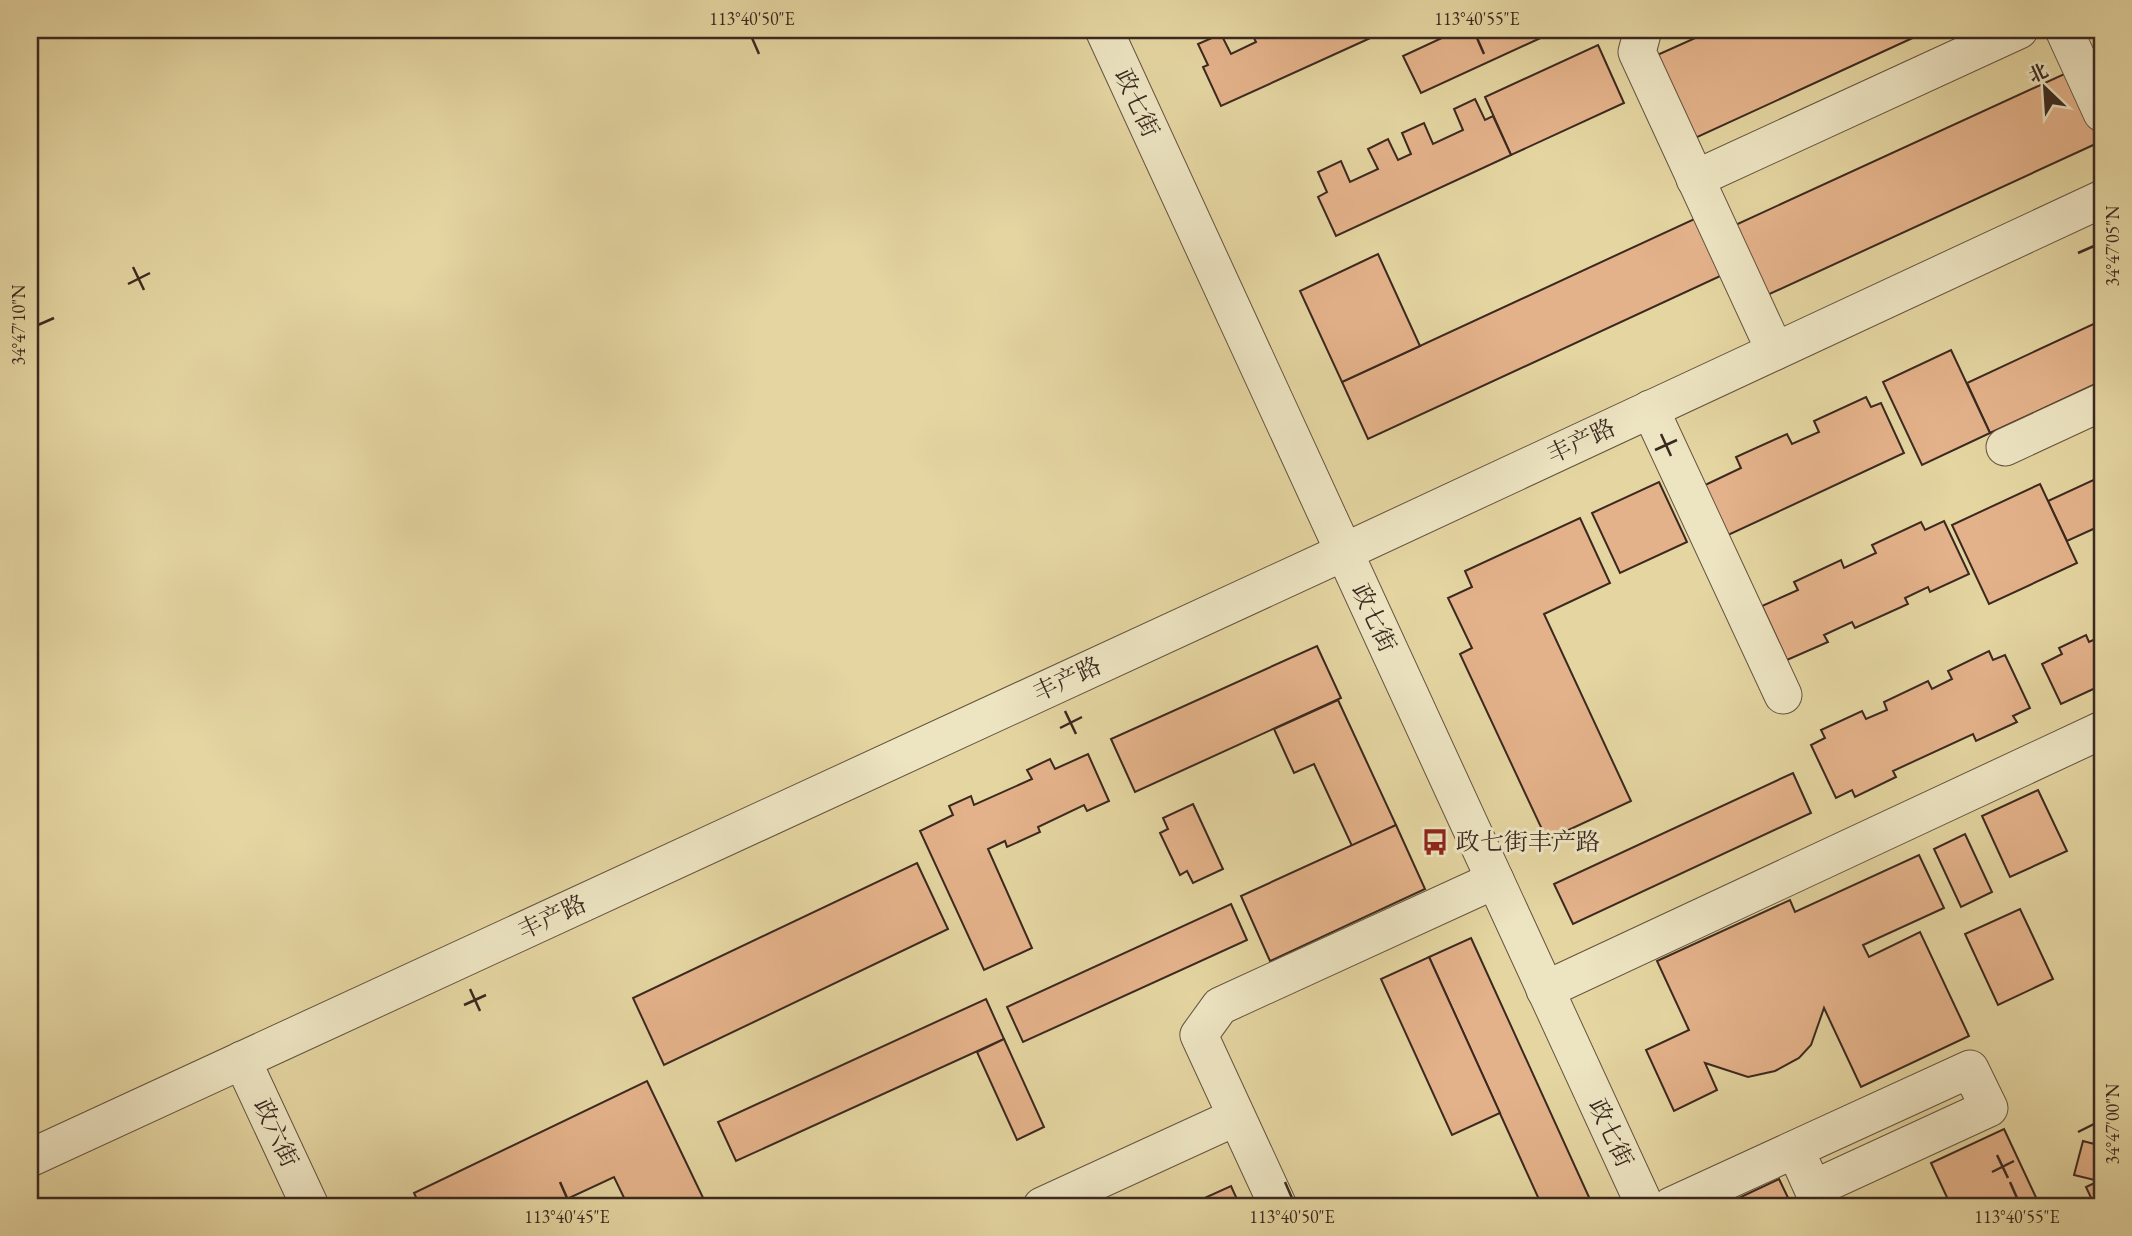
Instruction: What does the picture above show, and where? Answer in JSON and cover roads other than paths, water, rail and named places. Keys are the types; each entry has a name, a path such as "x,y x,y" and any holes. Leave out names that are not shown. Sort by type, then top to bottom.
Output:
{"street":[{"name":"政七街","path":"1104,30 1645,1206"},
{"path":"1643,30 1637,52 1775,351"},
{"path":"1695,179 2019,30"},
{"path":"2064,30 2102,113"},
{"name":"丰产路","path":"30,1158 2102,199"},
{"path":"2005,447 2102,402"},
{"path":"1650,409 1783,695"},
{"path":"1545,990 2102,730"},
{"path":"1278,1206 1199,1035 1220,1006 1494,880"},
{"name":"政六街","path":"242,1060 310,1206"},
{"path":"1671,1206 1795,1149 1970,1069 1989,1108 1813,1189 1795,1149"},
{"path":"1042,1206 1236,1117"}],"place":[{"name":"政七街丰产路","path":"1435,842"}]}
